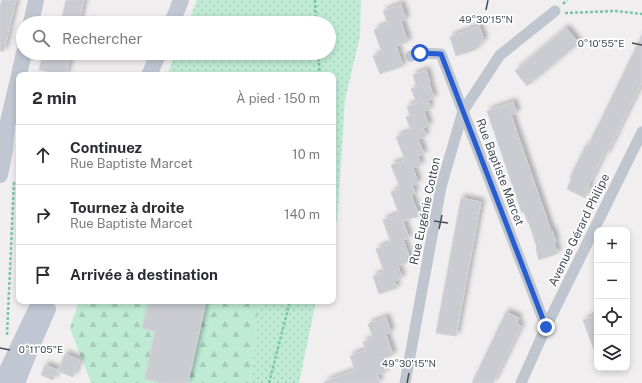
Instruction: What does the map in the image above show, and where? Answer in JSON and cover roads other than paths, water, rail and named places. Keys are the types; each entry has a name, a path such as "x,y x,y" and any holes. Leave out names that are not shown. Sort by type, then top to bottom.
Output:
{"street":[{"path":"33,16 36,0"},
{"path":"175,16 181,0"},
{"name":"Rue Eugénie Cotton","path":"405,383 441,187 462,111 500,55 555,11"},
{"name":"Rue Baptiste Marcet","path":"412,56 420,53 441,54 546,327"},
{"path":"20,72 22,60"},
{"path":"150,72 155,60"},
{"path":"7,176 5,150 7,126 16,88"},
{"path":"0,143 7,126"},
{"name":"Avenue Gérard Philipe","path":"521,383 546,327 642,132"},
{"path":"18,383 26,345 39,304"},
{"path":"1,383 26,345 49,304"}]}
